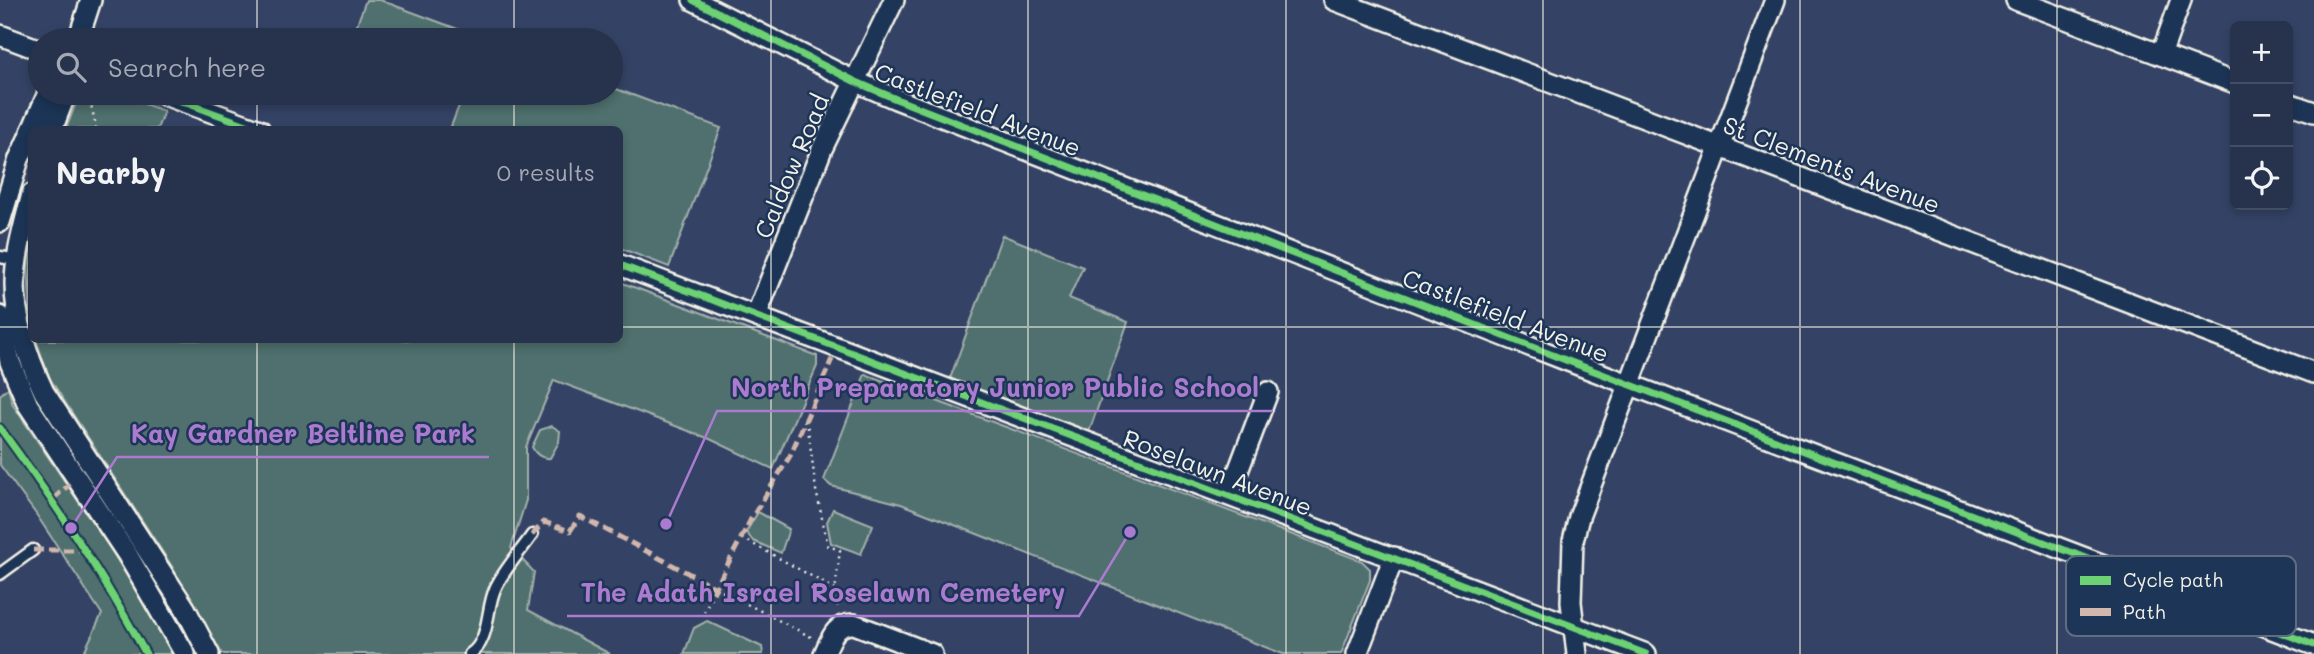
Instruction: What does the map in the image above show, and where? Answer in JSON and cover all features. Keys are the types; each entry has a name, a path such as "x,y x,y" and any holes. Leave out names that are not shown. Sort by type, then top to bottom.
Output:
{"street":[{"path":"82,28 90,0"},
{"name":"Castlefield Avenue","path":"694,0 854,81 1630,384 2081,556"},
{"name":"Caldow Road","path":"756,316 822,149 894,0"},
{"name":"St Clements Avenue","path":"1334,0 2314,373"},
{"path":"1577,654 1571,601 1573,541 1580,517 1775,0"},
{"path":"2016,0 2230,81"},
{"path":"2161,55 2181,0"},
{"path":"0,35 28,46"},
{"path":"34,126 43,105"},
{"path":"54,126 61,105"},
{"path":"192,105 249,126"},
{"path":"2293,105 2314,113"},
{"path":"0,222 19,159 28,139"},
{"path":"28,205 9,259 21,331 30,362 44,392 185,608 209,654"},
{"name":"Roselawn Avenue","path":"623,266 1646,654"},
{"path":"0,316 10,362 28,405 127,554 186,654"},
{"path":"1229,495 1268,392"},
{"path":"1357,654 1394,557"},
{"path":"165,618 185,608"},
{"path":"819,647 837,628 842,617 932,654"},
{"name":"Castlefield Avenue","path":"2290,636 2314,645"}],"lane":[{"path":"470,654 483,636 495,588 533,535"},
{"path":"0,574 33,550"}],"path":[{"path":"91,105 96,126"},
{"path":"804,421 808,428 816,490 828,546 840,550"},
{"path":"741,538 835,589"},
{"path":"842,545 834,599 842,617"},
{"path":"716,587 819,647"},
{"path":"704,612 713,593"}],"green space":[{"path":"366,0 380,0 455,28 356,28"},
{"path":"623,91 721,128 669,267 623,249 623,126 451,126 459,105 623,105"},
{"path":"75,105 147,105 164,111 158,126 67,126"},
{"path":"1002,235 1083,267 1069,298 1128,322 1089,432 950,379"},
{"path":"623,283 817,356 817,366 773,469 710,439 554,380 526,447 526,500 511,548 534,572 528,610 610,654 222,654 171,565 50,379 37,343 623,343"},
{"path":"865,374 1362,561 1370,569 1370,580 1341,654 1283,654 901,504 831,486 824,480"},
{"path":"8,388 13,405 112,551 174,654 83,654 102,614 0,465 0,395"},
{"path":"552,426 560,431 559,442 550,458 544,458 532,447 540,430"},
{"path":"833,509 873,525 861,554 831,543 827,522"},
{"path":"758,512 789,529 781,553 753,541 746,532"},
{"path":"707,621 762,647 763,654 684,654 694,628"}],"marked path":[{"path":"713,593 751,519 790,456 832,359"},
{"path":"53,499 70,484"},
{"path":"532,535 544,522 570,531 580,516 716,588"},
{"path":"33,550 87,550"}],"cycle path":[{"path":"693,0 854,81 896,99 1568,361 2080,556"},
{"path":"192,105 249,126"},
{"path":"623,266 1646,654"},
{"path":"0,428 77,539 146,654"},
{"path":"2290,636 2314,645"}],"place":[{"name":"North Preparatory Junior Public School","path":"666,524"},
{"name":"Kay Gardner Beltline Park","path":"71,528"},
{"name":"The Adath Israel Roselawn Cemetery","path":"1130,532"}]}
